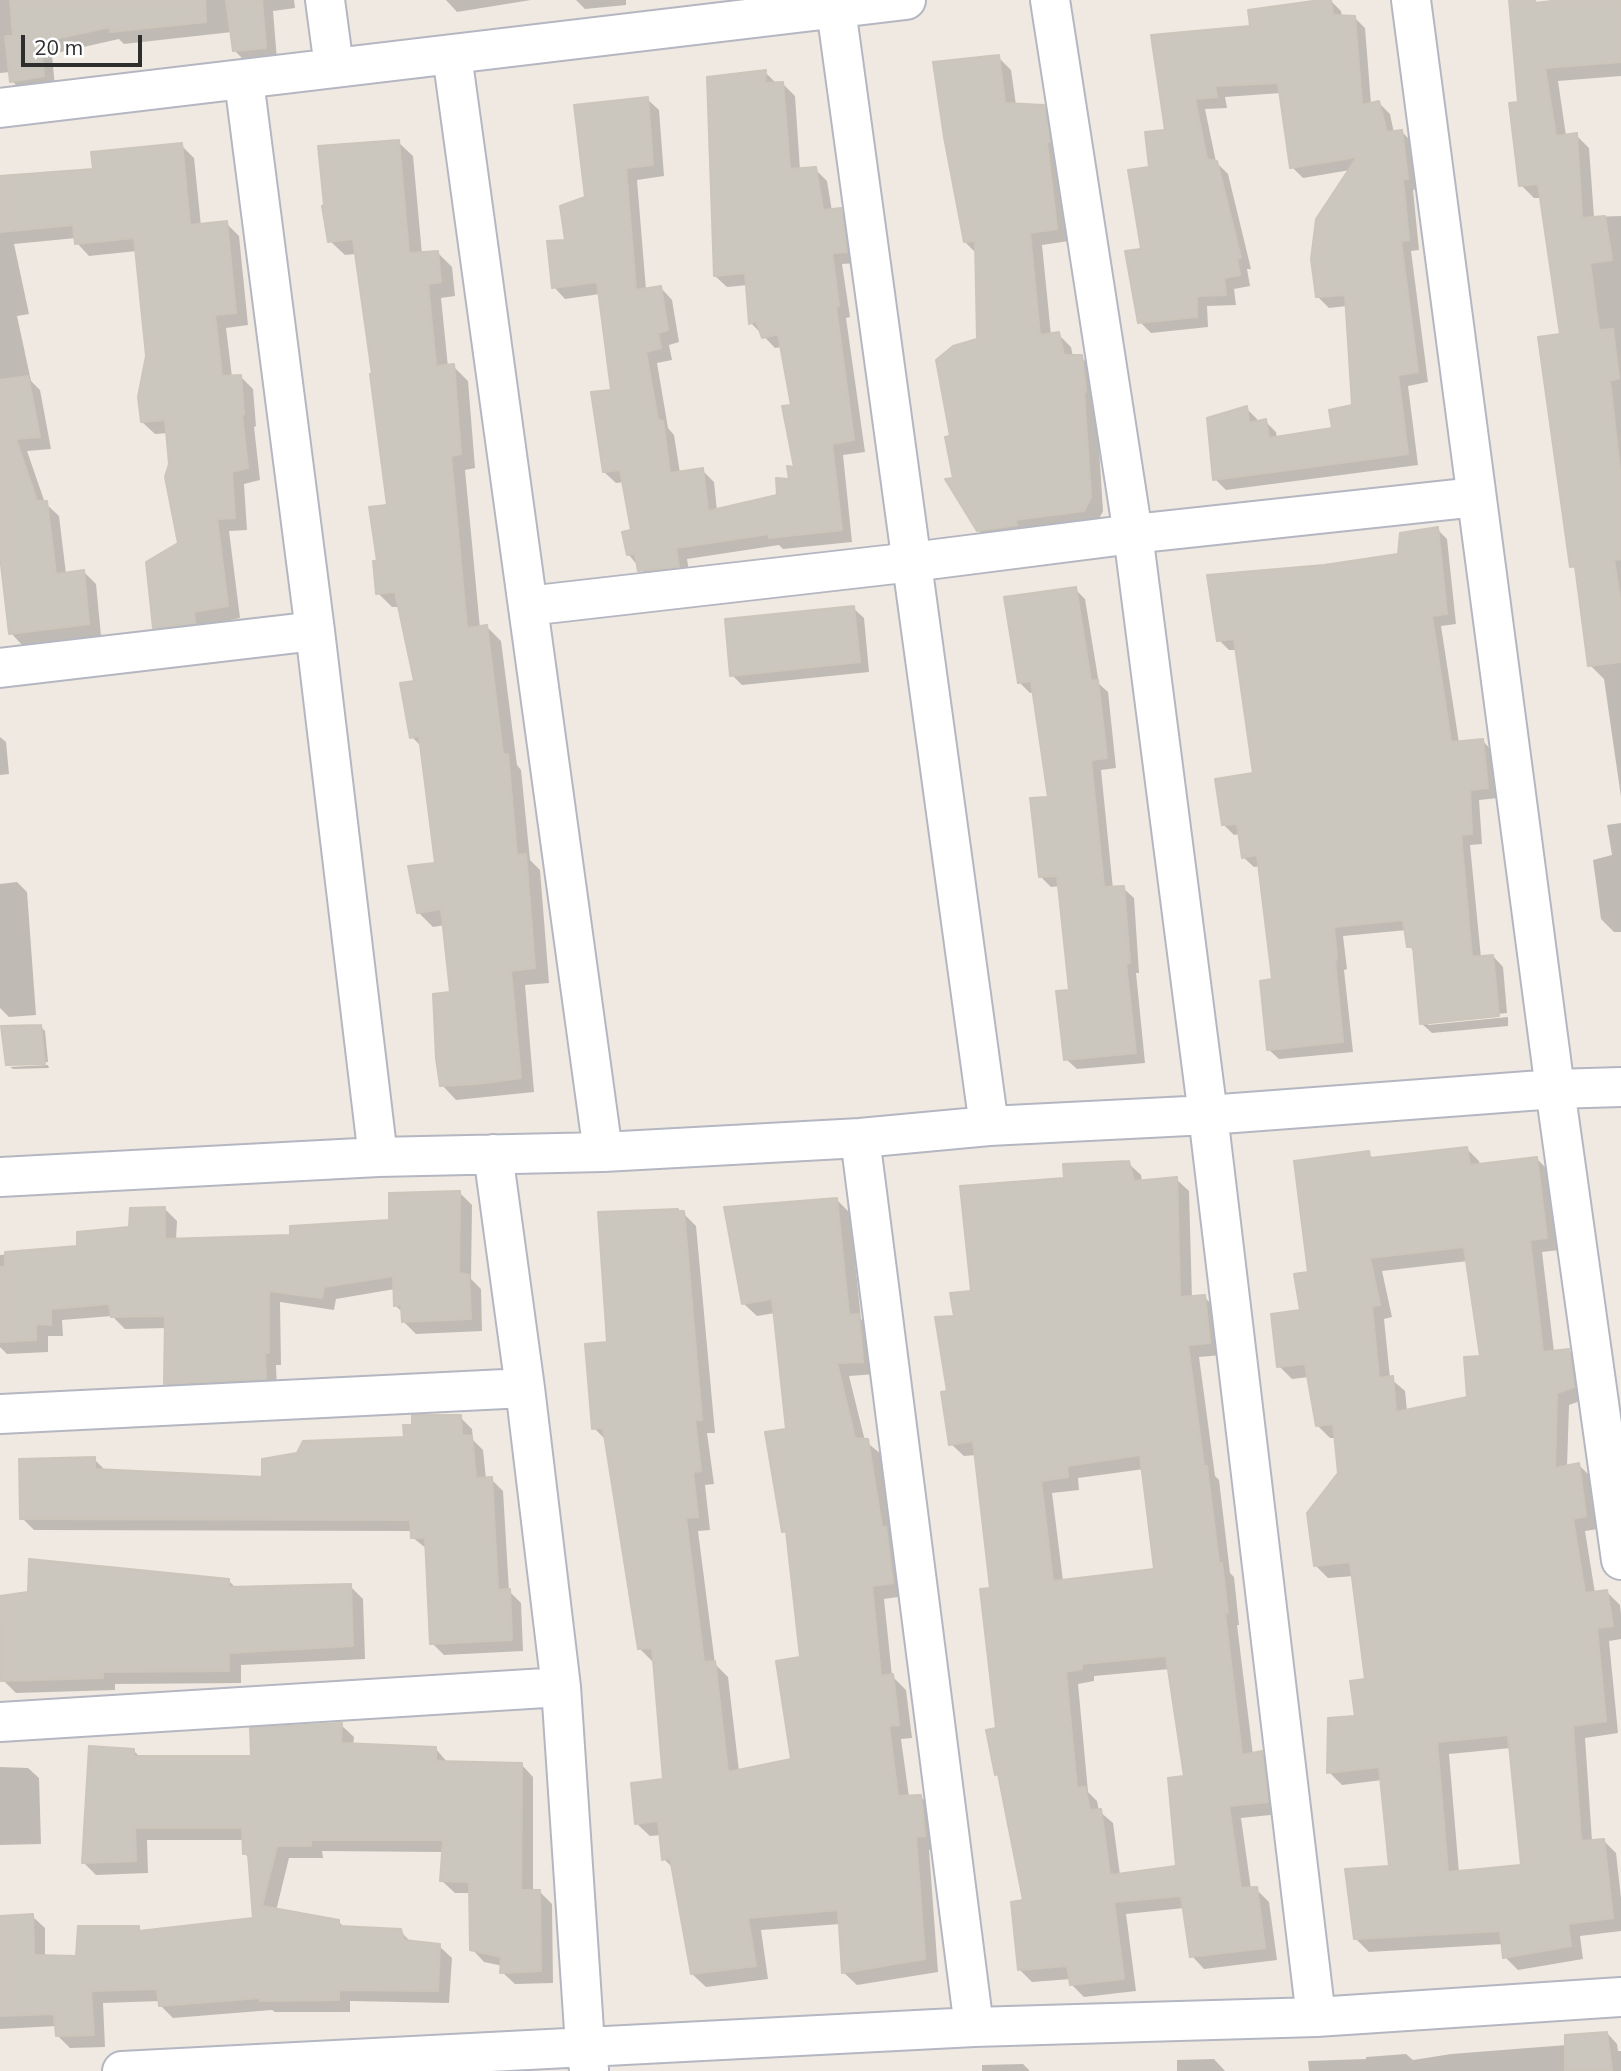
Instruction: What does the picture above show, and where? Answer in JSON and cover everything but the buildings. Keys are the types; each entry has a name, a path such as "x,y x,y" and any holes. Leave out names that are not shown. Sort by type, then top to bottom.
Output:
{"street":[{"path":"325,0 334,67"},
{"path":"0,108 452,55 692,13 836,9 906,0"},
{"path":"1050,0 1133,534 1208,1115 1316,2017"},
{"path":"1411,0 1555,1089 1621,1560"},
{"path":"836,9 989,1126"},
{"path":"452,55 603,1152"},
{"path":"244,80 315,631 378,1157"},
{"path":"528,606 1133,534 1476,497"},
{"path":"0,668 315,631"},
{"path":"0,1177 378,1157 603,1152 860,1138 989,1126 1208,1115 1555,1089 1621,1087"},
{"path":"860,1138 974,2027"},
{"path":"493,1154 525,1388 561,1688 588,2058"},
{"path":"0,1413 525,1388"},
{"path":"0,1722 561,1688"},
{"path":"122,2071 588,2058 974,2027 1316,2017 1621,1997"}]}
